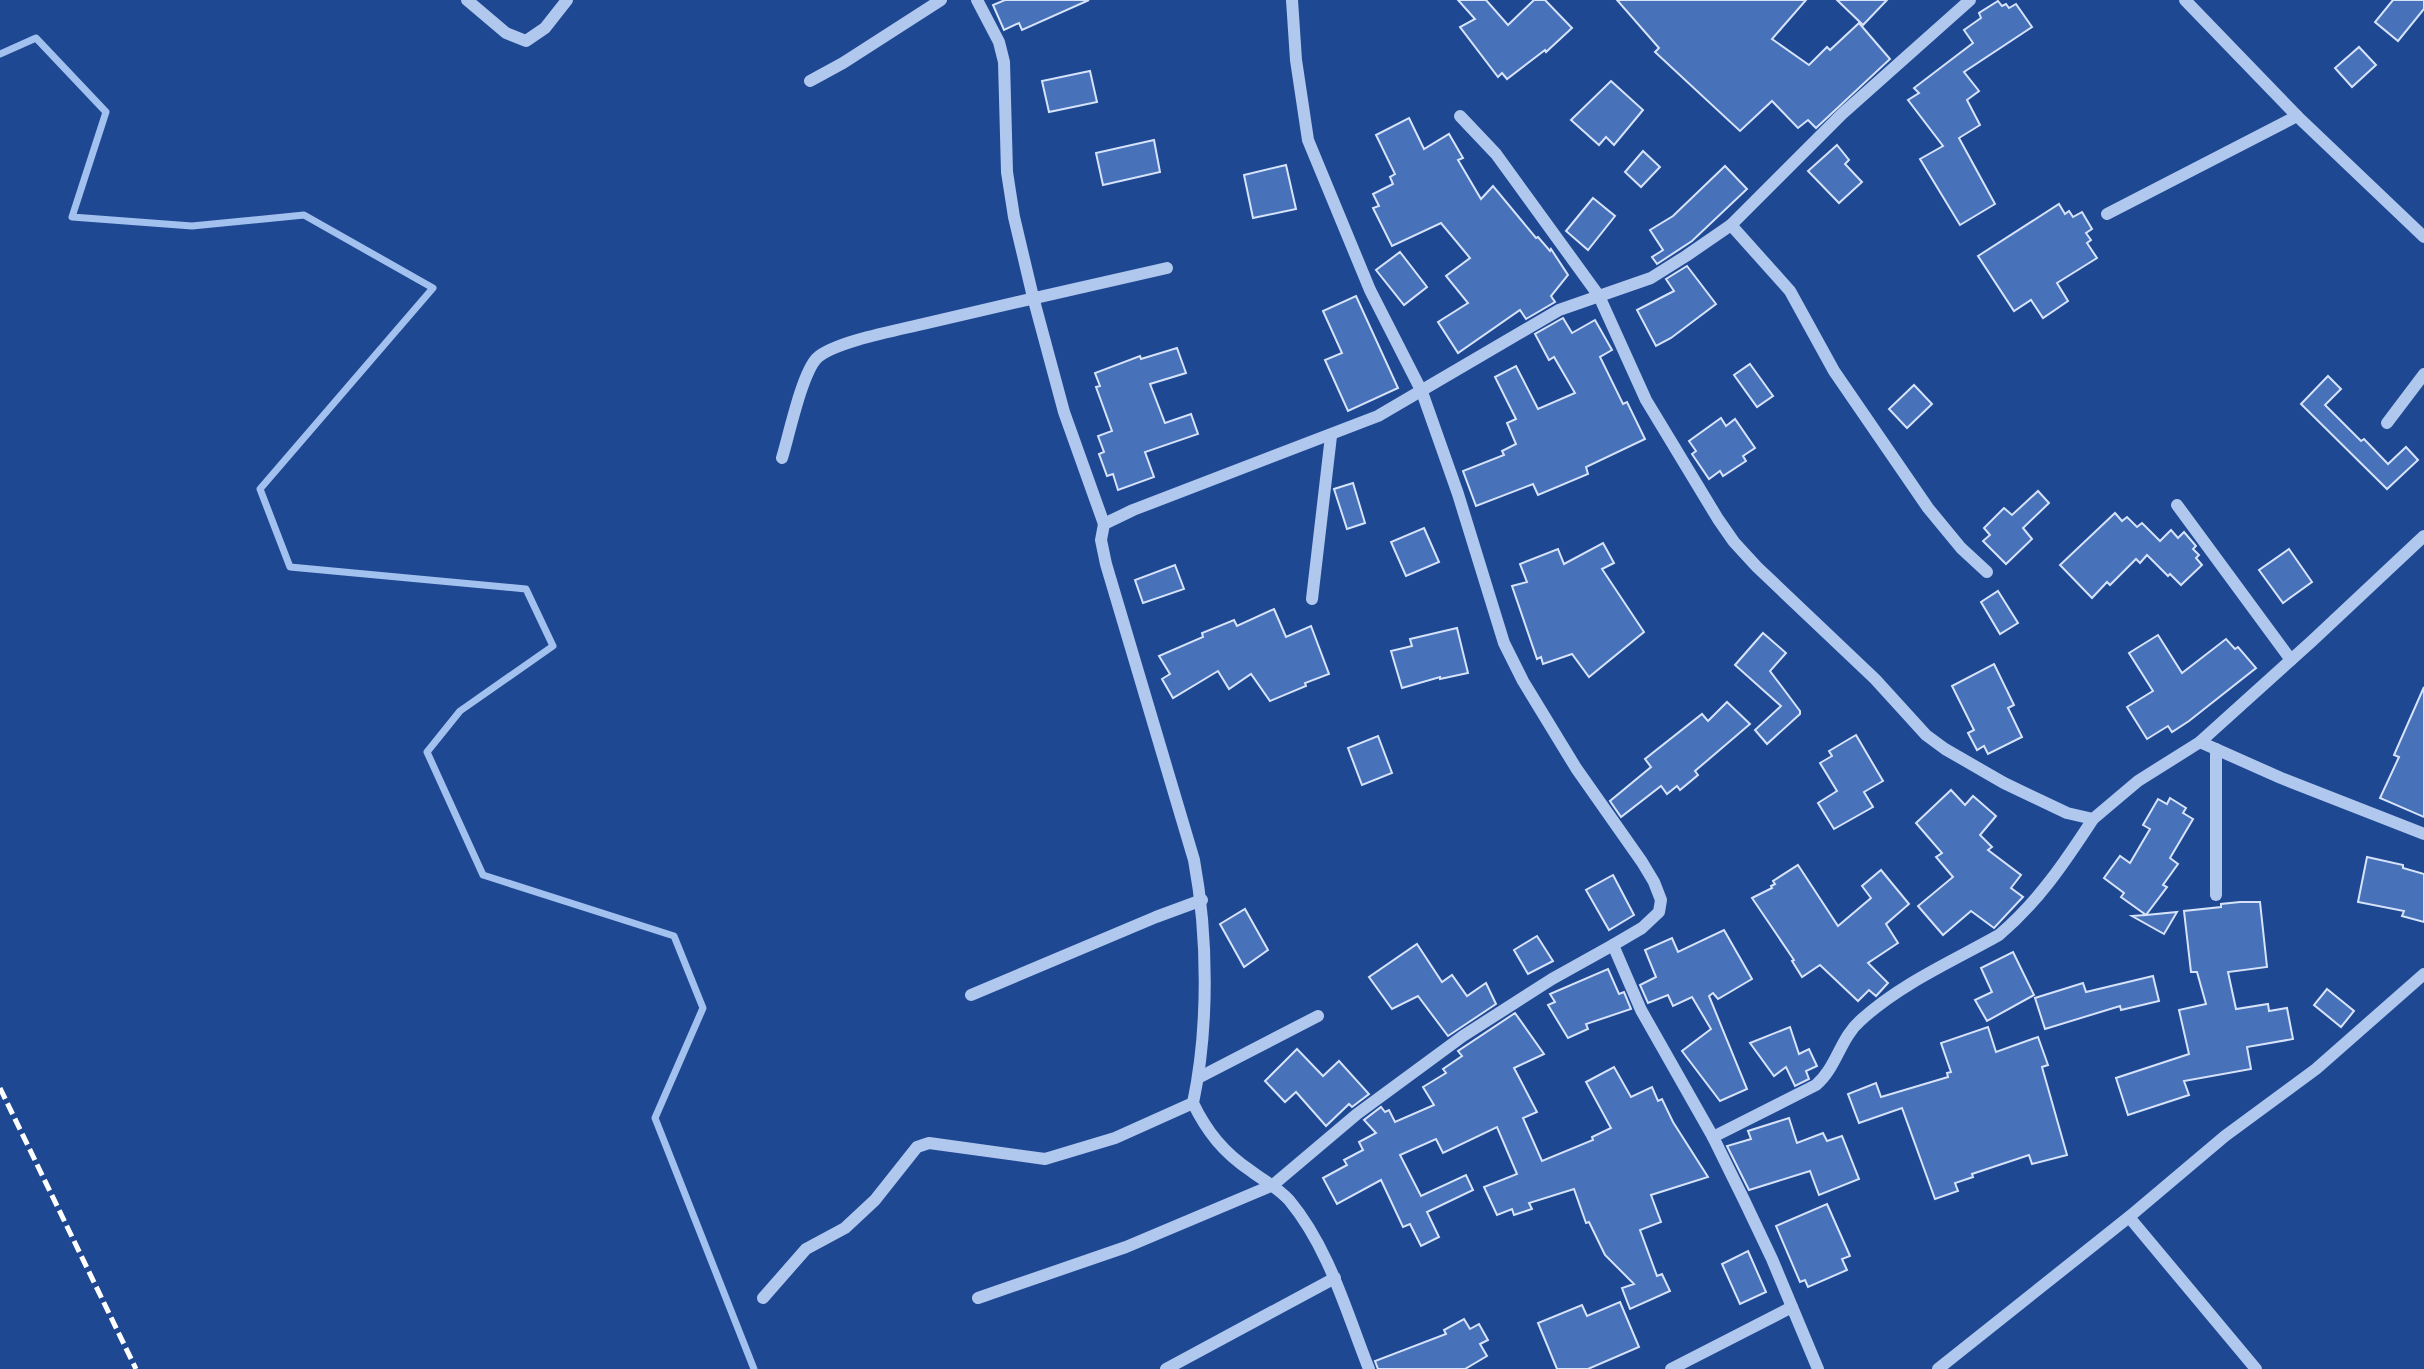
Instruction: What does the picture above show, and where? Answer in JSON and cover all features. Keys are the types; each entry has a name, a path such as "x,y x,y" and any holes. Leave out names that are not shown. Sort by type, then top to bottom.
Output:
{"street":[{"path":"467,0 506,33 526,41 545,27 566,0"},
{"path":"810,81 941,0"},
{"path":"977,0 999,42 1004,62 1007,172 1032,297 1064,412 1104,524 1101,540 1105,564 1194,860 1202,900 1204,975 1198,1078 1193,1103 1203,1125 1231,1157 1273,1185 1304,1221 1335,1278 1369,1369"},
{"path":"978,1298 1126,1247 1273,1185 1367,1107 1462,1037 1552,979 1642,928 1659,912 1661,900 1654,882 1556,735 1523,681 1504,643 1458,494 1422,392 1370,290 1308,140 1297,73 1292,0"},
{"path":"1104,524 1133,510 1378,416 1559,310 1651,278 1686,257 1731,225 1842,114 1970,0"},
{"path":"2185,0 2297,116 2424,237"},
{"path":"1460,116 1496,154 1599,296 1646,400 1734,542 1757,567 1849,652 1926,735 2004,783 2067,813 2093,820"},
{"path":"2107,214 2297,116"},
{"path":"1731,225 1790,291 1834,371 1928,508 1961,548 1987,572"},
{"path":"782,458 807,373 816,359 827,351 889,332 1032,297 1167,268"},
{"path":"2387,423 2424,374"},
{"path":"1311,599 1331,436"},
{"path":"2176,505 2291,660"},
{"path":"1713,1137 1816,1085 1833,1065 1847,1034 1861,1020 1884,1002 1999,935 2014,923 2054,877 2093,820 2138,781 2200,742 2424,536"},
{"path":"2200,742 2281,778 2424,834"},
{"path":"2216,749 2216,895"},
{"path":"971,995 1202,900"},
{"path":"1612,945 1641,1010 1713,1137 1772,1259 1818,1369"},
{"path":"1938,1369 2129,1217 2225,1136 2316,1069 2424,974"},
{"path":"1198,1078 1318,1016"},
{"path":"763,1298 806,1249 845,1228 875,1200 917,1147 929,1143 1045,1159 1115,1138 1193,1103"},
{"path":"2129,1217 2256,1369"},
{"path":"1166,1369 1335,1278"},
{"path":"1671,1369 1792,1307"}],"building":[{"path":"1005,0 1089,0 1022,30 1019,23 1004,30 993,5"},
{"path":"1458,0 1486,0 1508,25 1534,0 1545,0 1572,28 1546,52 1545,50 1507,79 1502,73 1498,77 1460,27 1475,19"},
{"path":"1617,0 1806,0 1772,39 1809,65 1827,47 1830,50 1859,23 1890,59 1816,128 1808,120 1798,128 1772,101 1740,131 1655,52 1659,48"},
{"path":"1837,0 1887,0 1863,25"},
{"path":"2393,0 2424,0 2424,9 2398,41 2375,22"},
{"path":"1998,1 2009,8 2016,4 2032,27 1964,72 1979,91 1967,100 1980,125 1959,138 1995,204 1960,225 1920,159 1943,146 1908,100 1919,93 1914,88 1973,43 1964,30 1981,18 1979,13"},
{"path":"2359,47 2376,65 2352,87 2335,68"},
{"path":"1090,71 1097,102 1049,112 1042,81"},
{"path":"1611,81 1643,110 1614,145 1606,137 1599,145 1571,120"},
{"path":"1409,118 1424,149 1449,134 1463,158 1458,160 1481,199 1493,186 1536,238 1550,251 1551,249 1568,275 1551,296 1555,302 1526,319 1520,310 1458,353 1438,322 1468,303 1446,276 1470,258 1441,223 1392,246 1373,208 1379,206 1373,194 1393,184 1390,177 1395,174 1376,135"},
{"path":"1154,140 1160,172 1103,185 1096,153"},
{"path":"1837,145 1849,160 1845,164 1862,182 1839,203 1808,171"},
{"path":"1643,151 1660,167 1641,187 1625,172"},
{"path":"1286,165 1296,209 1253,218 1244,175"},
{"path":"1725,166 1747,189 1692,241 1657,264 1652,257 1663,250 1650,230 1673,216"},
{"path":"1593,198 1615,216 1588,250 1566,231"},
{"path":"2059,204 2065,214 2069,211 2073,217 2082,212 2092,229 2086,233 2091,240 2087,243 2097,258 2057,283 2068,301 2043,318 2031,300 2014,311 1978,256"},
{"path":"1400,252 1427,287 1404,305 1376,270"},
{"path":"1687,266 1716,304 1656,346 1637,310 1674,291 1666,279"},
{"path":"1356,296 1398,388 1348,411 1325,360 1342,353 1323,311"},
{"path":"1563,318 1572,333 1595,320 1612,350 1600,357 1623,404 1627,402 1645,439 1586,467 1588,474 1538,495 1533,484 1476,506 1463,471 1504,455 1502,451 1516,444 1507,423 1516,419 1495,377 1516,366 1538,409 1575,393 1554,357 1549,360 1535,334"},
{"path":"1177,348 1186,373 1150,384 1165,423 1191,414 1198,434 1145,452 1154,477 1118,490 1113,474 1107,476 1099,454 1104,452 1098,436 1112,431 1096,387 1100,386 1095,373 1140,356 1141,359"},
{"path":"1750,364 1773,396 1757,407 1734,375"},
{"path":"2328,376 2341,389 2325,405 2361,441 2364,439 2388,464 2406,447 2418,460 2387,489 2301,404"},
{"path":"1914,385 1932,404 1907,428 1889,409"},
{"path":"1721,418 1726,426 1735,419 1755,448 1743,456 1746,461 1723,476 1720,471 1709,479 1692,454 1696,451 1689,441"},
{"path":"1353,483 1365,523 1347,529 1334,489"},
{"path":"2038,491 2049,503 2023,528 2032,539 2006,564 1983,541 1990,535 1984,528 2004,508 2012,515"},
{"path":"2115,513 2122,521 2127,517 2137,527 2142,523 2160,541 2171,530 2178,538 2184,532 2196,546 2193,549 2199,555 2196,558 2202,565 2181,585 2147,555 2140,563 2136,559 2110,585 2107,582 2092,598 2060,565"},
{"path":"1424,528 1439,562 1406,576 1391,542"},
{"path":"1603,543 1614,563 1602,569 1644,632 1589,677 1572,654 1543,664 1541,657 1537,659 1512,586 1527,582 1520,564 1558,549 1564,564"},
{"path":"2289,549 2312,582 2283,603 2259,570"},
{"path":"1175,565 1184,589 1143,603 1135,580"},
{"path":"1998,591 2018,623 2000,634 1981,602"},
{"path":"1274,609 1286,637 1311,626 1329,674 1270,701 1251,674 1229,689 1218,671 1173,698 1162,679 1170,674 1159,656 1203,637 1202,633 1234,620 1237,626"},
{"path":"1457,628 1468,673 1440,677 1402,688 1391,651 1412,646 1410,639"},
{"path":"1763,633 1786,653 1770,671 1800,711 1800,714 1767,744 1755,730 1781,706 1735,665"},
{"path":"2158,635 2182,673 2226,639 2235,649 2238,647 2256,668 2189,721 2172,732 2168,726 2147,739 2127,707 2153,691 2129,653"},
{"path":"1994,664 2014,705 2008,708 2022,737 1988,754 1984,746 1977,750 1968,733 1974,730 1952,686"},
{"path":"2424,687 2424,817 2380,798 2399,757 2394,755"},
{"path":"1727,702 1750,724 1695,771 1698,775 1680,790 1677,786 1667,794 1661,786 1621,817 1610,801 1651,767 1645,759 1702,714 1708,721"},
{"path":"1856,735 1883,781 1864,792 1873,807 1834,829 1818,803 1837,791 1820,763 1832,756 1829,751"},
{"path":"1378,736 1392,773 1362,785 1348,748"},
{"path":"1951,790 1965,805 1973,796 1996,816 1980,835 1992,847 1988,850 2021,875 2011,888 2023,897 1994,928 1971,911 1943,935 1918,906 1953,877 1936,857 1942,853 1916,823"},
{"path":"2170,798 2186,808 2183,813 2193,819 2170,858 2178,864 2163,885 2167,887 2146,915 2121,897 2124,893 2104,878 2120,856 2130,863 2150,829 2143,825 2158,799 2167,804"},
{"path":"2367,857 2403,865 2403,868 2424,874 2424,922 2402,916 2404,911 2358,902"},
{"path":"1798,865 1838,926 1871,898 1862,886 1881,870 1909,904 1886,924 1898,943 1868,963 1888,983 1876,996 1869,990 1858,1001 1820,965 1802,977 1792,961 1794,960 1752,898 1772,888 1775,884 1773,881"},
{"path":"1613,875 1634,915 1609,930 1586,890"},
{"path":"2240,902 2260,902 2267,967 2228,972 2236,1009 2268,1004 2269,1011 2287,1008 2293,1039 2247,1047 2251,1069 2184,1081 2189,1095 2128,1115 2116,1078 2189,1054 2179,1010 2206,1004 2197,972 2191,972 2184,911"},
{"path":"1245,909 1268,950 1244,967 1220,924"},
{"path":"2177,912 2164,934 2132,916"},
{"path":"1724,930 1752,979 1718,999 1713,993 1709,996 1747,1089 1720,1101 1682,1051 1711,1029 1692,997 1673,1006 1668,995 1648,1003 1640,985 1656,977 1645,950 1672,938 1678,952"},
{"path":"1537,936 1553,961 1528,974 1514,950"},
{"path":"1417,944 1442,982 1452,975 1467,996 1486,983 1496,1004 1448,1036 1418,996 1392,1009 1369,977"},
{"path":"2013,952 2034,995 1987,1021 1975,1000 1992,992 1981,968"},
{"path":"1608,969 1619,994 1624,992 1631,1009 1586,1024 1588,1029 1568,1038 1548,1005 1555,1002 1550,994"},
{"path":"2153,976 2159,1001 2121,1010 2120,1006 2045,1029 2035,998 2083,983 2086,992"},
{"path":"2327,989 2354,1011 2341,1027 2314,1005"},
{"path":"1515,1013 1544,1054 1514,1068 1537,1112 1523,1118 1542,1161 1593,1140 1592,1137 1611,1128 1586,1082 1614,1067 1631,1097 1652,1087 1658,1101 1662,1099 1673,1122 1708,1177 1651,1195 1661,1222 1640,1230 1657,1276 1662,1274 1670,1291 1630,1309 1622,1288 1634,1284 1605,1255 1589,1222 1586,1223 1574,1189 1529,1203 1532,1209 1514,1215 1512,1209 1497,1215 1484,1187 1517,1174 1497,1127 1443,1153 1436,1139 1400,1155 1421,1196 1466,1175 1473,1190 1427,1212 1439,1237 1421,1246 1410,1224 1403,1227 1381,1180 1337,1204 1323,1178 1347,1165 1344,1160 1363,1150 1359,1142 1376,1133 1364,1120 1381,1107 1385,1112 1389,1110 1395,1122 1434,1105 1423,1087 1446,1073 1443,1069 1462,1056 1458,1051"},
{"path":"1790,1027 1799,1054 1809,1049 1817,1066 1806,1071 1809,1079 1795,1086 1786,1067 1774,1076 1750,1043"},
{"path":"1988,1027 1996,1052 2038,1037 2048,1065 2042,1067 2067,1155 2032,1164 2029,1155 1972,1174 1973,1177 1955,1183 1958,1191 1935,1199 1902,1108 1859,1123 1848,1094 1876,1083 1881,1097 1948,1077 1947,1073 1951,1072 1941,1043"},
{"path":"1297,1049 1323,1076 1339,1061 1369,1094 1352,1107 1349,1104 1326,1126 1296,1092 1285,1102 1265,1081"},
{"path":"1789,1118 1797,1143 1823,1133 1827,1141 1842,1136 1859,1179 1819,1195 1810,1171 1749,1190 1727,1146 1751,1139 1748,1131"},
{"path":"1827,1204 1850,1256 1842,1259 1847,1270 1808,1287 1805,1280 1800,1282 1776,1226"},
{"path":"1748,1251 1766,1292 1740,1304 1722,1264"},
{"path":"1620,1302 1639,1347 1588,1369 1557,1369 1538,1323 1582,1305 1587,1316"},
{"path":"1464,1319 1470,1329 1479,1324 1488,1340 1480,1344 1487,1356 1465,1369 1378,1369 1375,1361 1446,1334 1444,1330"}],"waterway":[{"path":"0,54 36,38 106,112 72,217 192,226 304,215 433,288 260,489 290,567 526,589 553,646 460,711 427,752 483,875 674,936 703,1008 655,1118 754,1369"}],"railway":[{"path":"0,1088 136,1369"}]}
